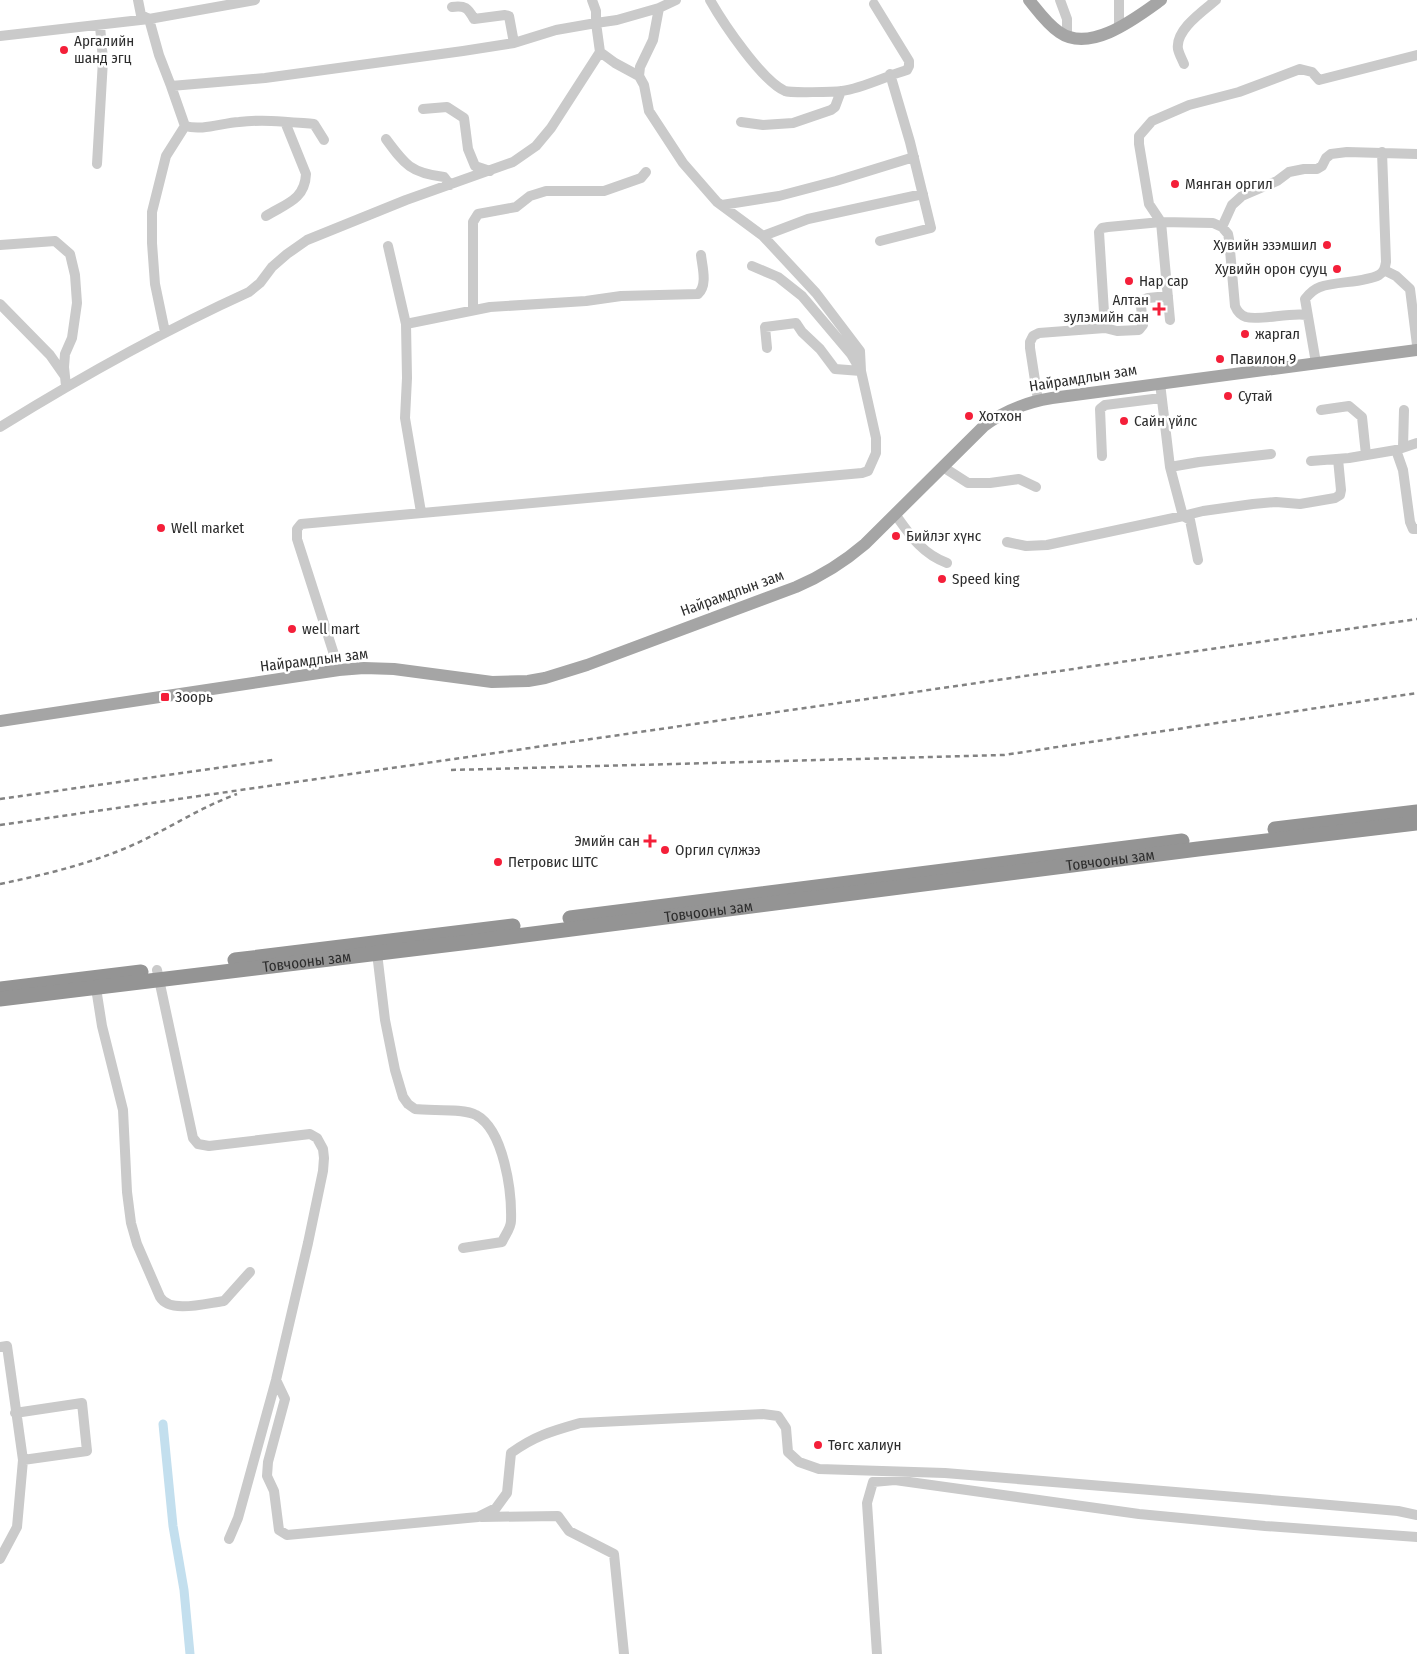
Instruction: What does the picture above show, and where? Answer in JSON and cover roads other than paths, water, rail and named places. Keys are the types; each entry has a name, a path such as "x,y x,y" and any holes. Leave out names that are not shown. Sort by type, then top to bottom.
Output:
{"highway":[{"name":"Товчооны зам","path":"0,999 96,988 158,975 609,912 1417,812"},
{"name":"Товчооны зам","path":"0,989 377,953 1417,823"}],"main road":[{"path":"1030,0 1054,28 1067,36 1080,38 1095,37 1119,27 1161,0"},
{"name":"Найрамдлын зам","path":"0,721 339,670 377,668 492,682 528,681 554,676 808,582 826,572 849,557 974,435 993,419 1009,410 1038,400 1417,350"}],"street":[{"path":"138,0 141,15 149,19 159,55 186,126"},
{"path":"0,36 100,26 255,0"},
{"path":"0,427 66,386 165,332 249,292 260,283 272,267 307,240 406,200 513,162 536,146 551,128 600,52 596,12 592,0"},
{"path":"171,86 265,78 454,53 514,43 556,30 616,20 659,8 676,0"},
{"path":"710,0 722,21 772,83 786,92 841,91 907,70 909,61 874,4"},
{"path":"1060,0 1067,18 1067,36"},
{"path":"1119,0 1119,27"},
{"path":"1184,64 1178,48 1181,34 1193,20 1216,0"},
{"path":"452,7 464,6 468,8 474,19 509,16 514,43"},
{"path":"639,76 640,67 653,40 659,8"},
{"path":"97,164 103,60 100,26"},
{"path":"339,670 297,538 296,529 305,522 862,473 868,471 876,453 876,438 861,371 860,351 816,293 763,236 717,202 683,163 649,111 644,85 639,76 614,63 600,52"},
{"path":"1170,320 1161,222 1149,204 1139,144 1139,136 1152,121 1189,105 1239,92 1300,69 1312,72 1319,80 1417,55"},
{"path":"880,241 931,228 914,157 890,74"},
{"path":"741,122 763,125 792,123 831,110 835,107 841,91"},
{"path":"423,109 447,107 464,118 468,149 475,166 490,171"},
{"path":"186,126 194,128 240,122 314,124 324,140"},
{"path":"266,216 296,200 306,183 306,174 285,122"},
{"path":"165,332 155,284 152,212 166,156 186,126"},
{"path":"386,139 399,158 410,168 428,175 444,177 450,185"},
{"path":"1222,227 1236,200 1277,181 1289,172 1317,169 1322,166 1330,154 1338,152 1417,154"},
{"path":"1316,363 1305,299 1311,292 1320,287 1370,278 1379,275 1384,270 1386,262 1382,152"},
{"path":"722,205 779,196 827,184 914,157"},
{"path":"473,310 473,222 478,214 516,207 530,196 546,191 604,190 641,178 646,172"},
{"path":"763,236 808,218 922,194"},
{"path":"1105,328 1099,232 1102,228 1108,226 1161,222 1213,223 1222,227 1228,234 1229,239 1235,306 1237,311 1246,317 1307,315"},
{"path":"0,245 55,241 70,254 76,275 77,303 72,338 65,354 64,374 66,386"},
{"path":"388,246 406,324 407,378 405,418 420,512"},
{"path":"406,324 490,307 586,301 621,296 698,294 703,288 701,255"},
{"path":"752,266 778,277 802,296 846,348 861,371"},
{"path":"1384,270 1396,276 1410,288 1417,345"},
{"path":"1038,400 1030,342 1033,336 1039,333 1105,328 1117,331 1140,329 1143,325 1141,306 1143,300 1168,296"},
{"path":"0,304 50,355 64,374"},
{"path":"767,348 765,328 796,322 802,332 820,349 834,369 861,371"},
{"path":"1160,384 1170,467 1183,516 1190,520 1198,560"},
{"path":"1102,456 1100,409 1105,405 1161,398"},
{"path":"1321,410 1348,406 1362,417 1366,455"},
{"path":"1404,410 1400,448 1402,470 1410,522 1413,529 1417,529"},
{"path":"1311,461 1338,460 1417,443"},
{"path":"1170,467 1271,454"},
{"path":"1007,542 1026,546 1047,545 1203,511 1276,502 1300,504 1335,498 1340,495 1341,490 1338,460"},
{"path":"943,467 968,483 990,483 1019,479 1036,487"},
{"path":"895,514 922,549 931,556 947,563"},
{"path":"377,953 385,1020 395,1070 403,1097 415,1109 474,1114 487,1124 497,1139 507,1174 511,1223 502,1242 464,1248"},
{"path":"158,975 193,1138 198,1144 209,1146 310,1134 317,1138 324,1149 322,1171 310,1234 276,1380 238,1518 229,1539"},
{"path":"96,988 102,1026 122,1110 127,1192 131,1223 137,1244 160,1297 166,1304 176,1306 224,1301 250,1272"},
{"path":"0,1346 6,1346 23,1460 18,1527 0,1559"},
{"path":"276,1380 285,1399 268,1462 267,1476 274,1491 279,1530 287,1535 478,1517 558,1516 568,1531 614,1554 624,1654"},
{"path":"15,1413 82,1403 88,1451 23,1460"},
{"path":"478,1517 496,1508 507,1493 511,1453 527,1441 544,1433 580,1424 763,1414 778,1416 786,1428 788,1452 799,1462 819,1469 945,1473 1417,1514"},
{"path":"877,1654 867,1503 873,1482 895,1480 1107,1510 1236,1523 1417,1537"}],"waterway":[{"path":"163,1424 173,1526 184,1590 190,1654"}],"railway":[{"path":"0,825 1417,619"},
{"path":"451,770 1004,755 1417,693"},
{"path":"0,799 273,760"},
{"path":"0,884 64,869 111,854 140,842 209,806 237,794"}],"place":[{"name":"Аргалийн шанд эгц","path":"64,50"},
{"name":"Мянган оргил","path":"1175,184"},
{"name":"Хувийн эзэмшил","path":"1327,245"},
{"name":"Хувийн орон сууц","path":"1337,269"},
{"name":"Нар сар","path":"1129,281"},
{"name":"Алтан зулэмийн сан","path":"1159,309"},
{"name":"жаргал","path":"1245,334"},
{"name":"Павилон 9","path":"1220,359"},
{"name":"Сутай","path":"1228,396"},
{"name":"Хотхон","path":"969,416"},
{"name":"Сайн үйлс","path":"1124,421"},
{"name":"Well market","path":"161,528"},
{"name":"Бийлэг хүнс","path":"896,536"},
{"name":"Speed king","path":"942,579"},
{"name":"well mart","path":"292,629"},
{"name":"Зоорь","path":"165,697"},
{"name":"Эмийн сан","path":"650,841"},
{"name":"Оргил сүлжээ","path":"665,850"},
{"name":"Петровис ШТС","path":"498,862"},
{"name":"Төгс халиун","path":"818,1445"}]}
